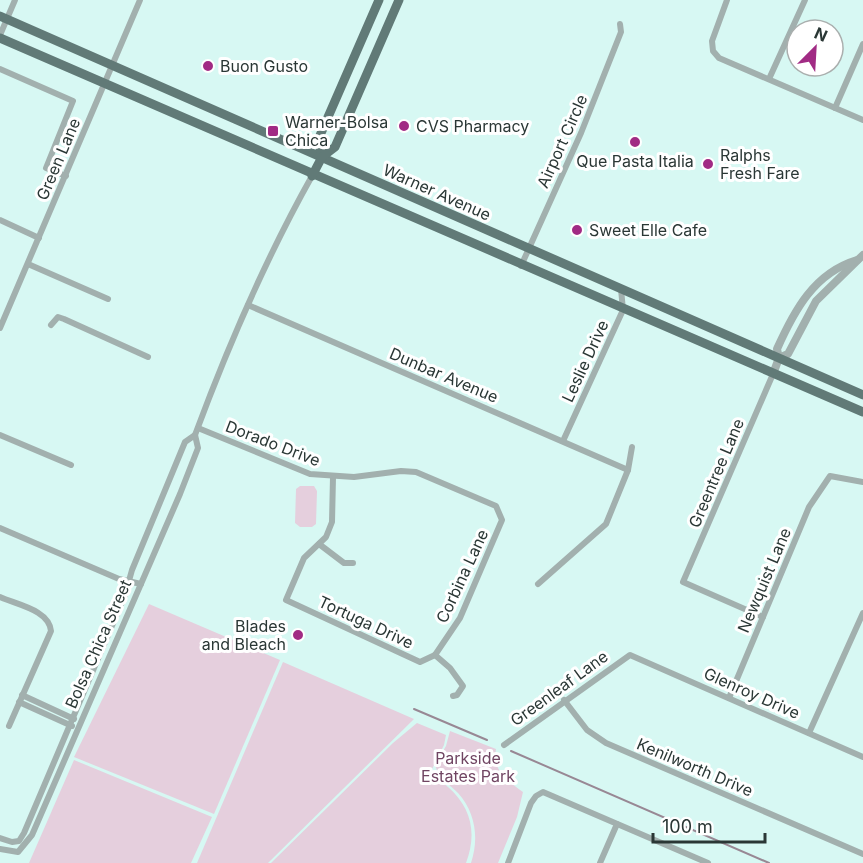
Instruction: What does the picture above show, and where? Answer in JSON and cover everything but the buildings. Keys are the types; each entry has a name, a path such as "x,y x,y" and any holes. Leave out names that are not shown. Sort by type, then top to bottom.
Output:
{"main road":[{"name":"Bolsa Chica Street","path":"312,176 322,157 335,147 399,0"},
{"name":"Bolsa Chica Street","path":"322,157 318,140 378,2"},
{"path":"378,2 394,12"},
{"name":"Warner Avenue","path":"4,18 528,250 863,395"},
{"name":"Warner Avenue","path":"0,36 312,176 863,412"}],"street":[{"path":"0,36 4,18 15,0"},
{"name":"Green Lane","path":"0,328 140,0"},
{"path":"727,0 712,41 713,51 719,58 863,120"},
{"path":"769,79 805,0"},
{"name":"Airport Circle","path":"521,266 602,83 621,32 620,24"},
{"path":"835,108 863,44"},
{"path":"0,69 73,101 46,168 66,176"},
{"name":"Bolsa Chica Street","path":"2,839 12,842 19,841 23,836 185,442 195,435 248,305 290,215 312,176"},
{"path":"0,220 39,238"},
{"path":"779,358 788,354 816,301 850,270 860,257"},
{"path":"773,374 779,358 777,350 795,310 805,297 843,264 860,257"},
{"path":"28,264 108,299"},
{"name":"Leslie Drive","path":"563,441 623,310 621,290"},
{"name":"Dunbar Avenue","path":"248,305 628,470"},
{"path":"51,326 58,317 148,357"},
{"name":"Greentree Lane","path":"763,617 683,582 773,374"},
{"name":"Dorado Drive","path":"198,428 301,471 333,477 416,472 492,503 499,510 502,520"},
{"path":"0,435 70,465"},
{"name":"Bolsa Chica Street","path":"0,849 18,852 32,835 198,448 195,435"},
{"path":"538,584 606,524 628,470 632,447"},
{"name":"Newquist Lane","path":"729,698 809,507 830,476 863,482"},
{"path":"333,477 332,522 326,537 319,544 344,563 353,563"},
{"name":"Corbina Lane","path":"435,655 460,618 502,520"},
{"path":"0,528 129,582 141,584"},
{"name":"Tortuga Drive","path":"319,544 304,558 286,600 420,662 435,655"},
{"path":"0,597 45,615 50,622 51,631 9,726"},
{"path":"809,733 863,613"},
{"path":"435,655 450,668 463,686 457,695 453,696"},
{"name":"Glenroy Drive","path":"630,655 863,757"},
{"name":"Greenleaf Lane","path":"504,745 630,655"},
{"path":"20,699 45,706 71,722"},
{"path":"20,699 42,713 79,725"},
{"name":"Kenilworth Drive","path":"564,700 587,730 606,743 863,854"},
{"path":"42,713 45,706"},
{"path":"508,863 536,796 543,792 552,794 695,860 708,863"},
{"path":"600,863 617,824"}],"green space":[{"path":"300,486 314,486 317,491 316,524 312,527 300,527 295,523 296,489"},
{"path":"149,604 280,660 214,814 74,757"},
{"path":"283,662 414,719 268,863 197,863"},
{"path":"417,723 446,735 444,745 431,771 456,795 467,813 471,842 466,863 271,863 393,743"},
{"name":"Parkside Estates Park","path":"450,731 496,749 496,763 502,774 523,792 517,817 498,863 471,863 475,836 469,809 458,793 442,778 435,765 446,746"},
{"path":"74,760 212,817 191,863 29,863"}],"waterway":[{"path":"414,709 487,740"},
{"path":"511,751 769,863"}],"place":[{"name":"Buon Gusto","path":"208,66"},
{"name":"CVS Pharmacy","path":"404,126"},
{"name":"Warner-Bolsa Chica","path":"273,131"},
{"name":"Que Pasta Italia","path":"635,142"},
{"name":"Ralphs Fresh Fare","path":"708,164"},
{"name":"Sweet Elle Cafe","path":"577,230"},
{"name":"Blades and Bleach","path":"298,635"}]}
